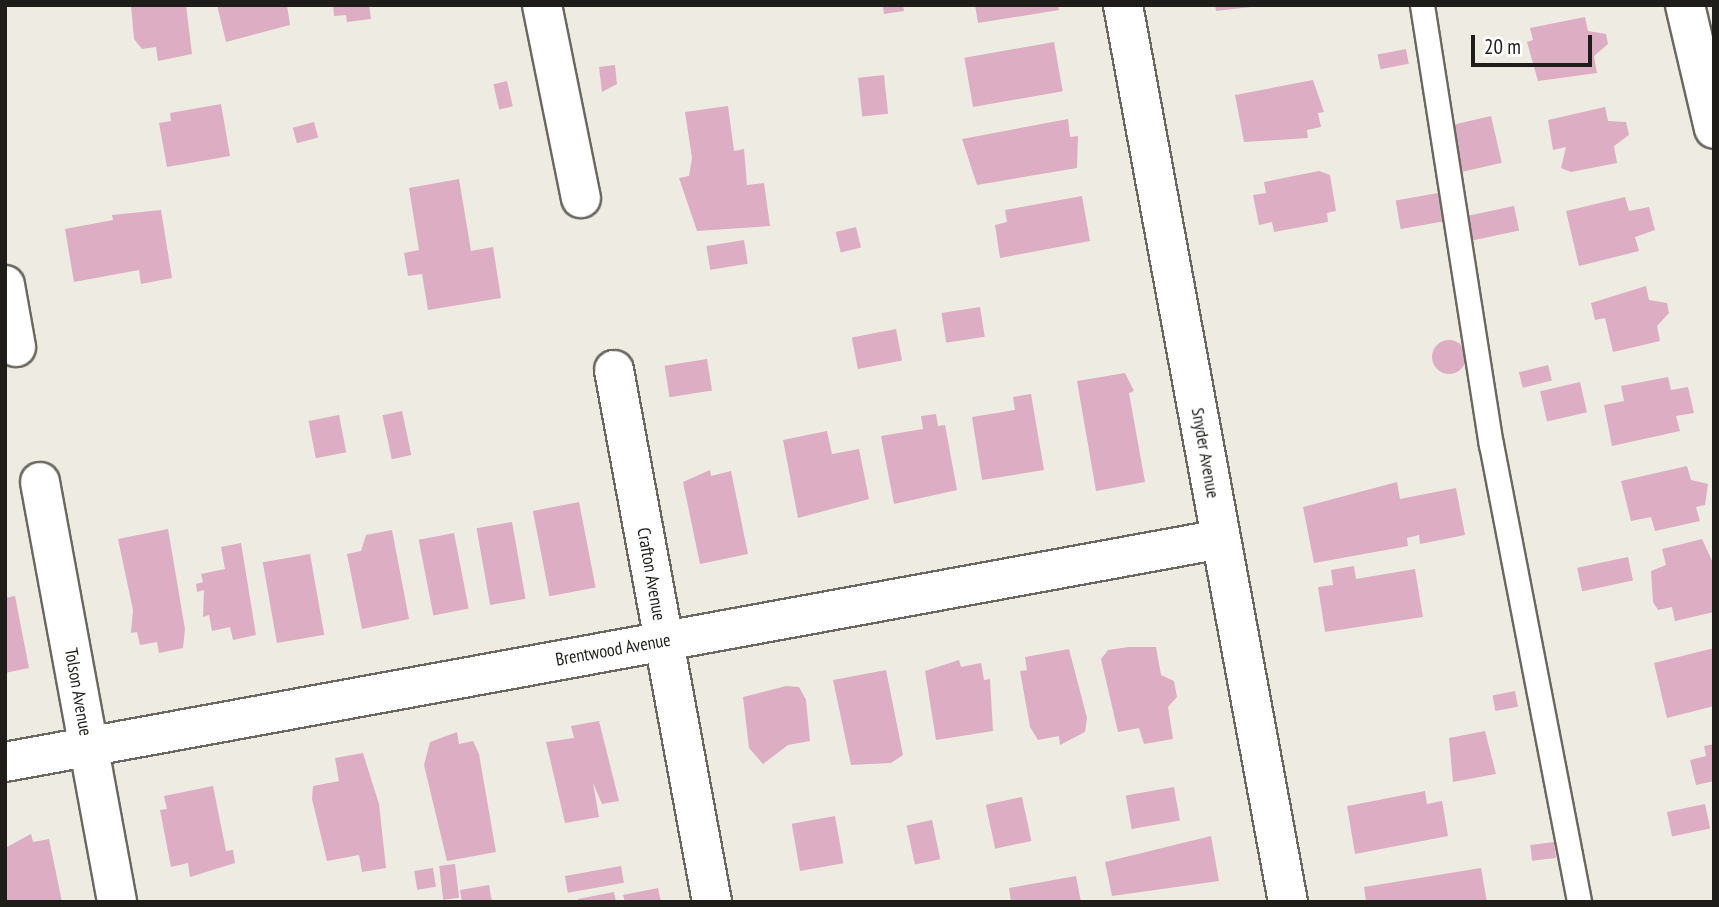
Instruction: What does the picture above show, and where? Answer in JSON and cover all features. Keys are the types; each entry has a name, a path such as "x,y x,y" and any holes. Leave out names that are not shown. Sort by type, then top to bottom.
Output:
{"street":[{"path":"542,5 581,198"},
{"name":"Snyder Avenue","path":"1123,5 1288,902"},
{"path":"1685,5 1714,129"},
{"path":"5,285 16,347"},
{"name":"Crafton Avenue","path":"614,370 712,902"},
{"name":"Tolson Avenue","path":"40,482 117,902"},
{"name":"Brentwood Avenue","path":"5,762 1221,539"}],"lane":[{"path":"1422,5 1491,444 1579,902"}],"building":[{"path":"131,5 186,5 192,54 158,61 156,47 142,49 134,39"},
{"path":"217,5 287,5 290,25 226,42"},
{"path":"333,5 369,5 371,19 347,22 346,15 334,16"},
{"path":"883,5 903,5 904,11 884,14"},
{"path":"975,5 1058,5 1059,10 978,23"},
{"path":"1215,5 1251,5 1251,7 1216,11"},
{"path":"1585,17 1588,31 1606,34 1608,44 1594,56 1597,73 1538,81 1527,42 1533,40 1530,28"},
{"path":"1054,42 1063,91 973,107 964,58"},
{"path":"1406,49 1409,64 1380,69 1378,55"},
{"path":"615,65 617,84 602,92 599,67"},
{"path":"884,75 888,114 862,117 858,78"},
{"path":"1313,80 1324,112 1318,113 1321,127 1307,130 1308,138 1244,142 1235,95"},
{"path":"507,81 513,106 499,109 493,84"},
{"path":"221,104 230,156 167,167 159,123 171,121 170,113"},
{"path":"728,106 734,151 744,149 747,185 764,183 770,226 697,231 679,178 689,176 692,158 685,112"},
{"path":"1605,107 1608,121 1626,122 1629,135 1614,146 1617,163 1571,172 1561,168 1566,147 1553,150 1548,120"},
{"path":"1491,116 1502,163 1463,172 1452,125"},
{"path":"1068,119 1070,137 1078,136 1077,168 977,185 962,139"},
{"path":"314,122 318,137 297,143 293,128"},
{"path":"1319,171 1330,175 1336,211 1327,213 1328,222 1274,232 1272,222 1259,225 1253,195 1266,193 1264,182"},
{"path":"459,179 471,251 493,247 501,298 428,310 422,274 408,276 404,253 419,250 409,188"},
{"path":"1438,193 1443,222 1401,229 1396,200"},
{"path":"1082,196 1090,241 1000,258 995,225 1007,222 1005,210"},
{"path":"1625,197 1629,211 1649,207 1655,230 1635,237 1639,251 1579,266 1566,211"},
{"path":"1514,206 1519,230 1473,240 1468,216"},
{"path":"161,210 172,278 141,284 139,270 74,282 65,229 113,220 112,215"},
{"path":"856,227 861,247 841,252 836,232"},
{"path":"744,240 748,264 710,270 706,246"},
{"path":"1646,286 1649,300 1667,303 1669,313 1657,326 1660,341 1613,352 1605,318 1595,320 1591,303"},
{"path":"980,307 985,337 946,343 941,313"},
{"path":"896,329 902,360 858,369 852,338"},
{"path":"1449,340 1461,345 1466,357 1461,369 1449,374 1437,369 1432,357 1437,345"},
{"path":"707,359 712,391 670,397 665,366"},
{"path":"1548,365 1552,381 1523,388 1519,372"},
{"path":"1125,373 1134,391 1129,393 1145,482 1096,491 1077,381"},
{"path":"1668,377 1671,390 1688,387 1694,413 1676,416 1680,431 1612,446 1604,405 1624,401 1621,386"},
{"path":"1580,382 1587,412 1547,421 1540,391"},
{"path":"1031,394 1044,470 982,480 972,417 1015,410 1013,397"},
{"path":"402,411 411,455 392,459 382,415"},
{"path":"936,414 938,426 945,425 957,490 894,504 881,436 923,429 921,416"},
{"path":"339,415 346,452 316,458 309,421"},
{"path":"827,431 832,454 859,449 869,499 798,518 783,440"},
{"path":"1687,466 1691,480 1708,484 1705,505 1696,507 1700,521 1655,531 1651,517 1631,521 1621,481"},
{"path":"710,470 711,476 731,471 748,554 700,564 683,482"},
{"path":"1397,482 1400,499 1456,488 1465,535 1420,544 1419,535 1407,538 1408,546 1314,563 1303,507"},
{"path":"579,502 596,587 549,596 533,511"},
{"path":"512,522 526,599 490,605 477,528"},
{"path":"168,529 185,629 183,648 159,653 157,642 140,645 137,632 131,633 133,610 118,539"},
{"path":"392,530 409,619 362,629 347,554 361,551 366,535"},
{"path":"454,533 469,609 433,615 419,540"},
{"path":"1702,539 1714,565 1714,612 1675,621 1672,607 1658,610 1653,602 1651,571 1666,565 1662,549"},
{"path":"241,543 256,635 233,640 230,627 212,631 209,615 203,617 204,590 197,592 196,584 203,582 201,574 225,569 221,547"},
{"path":"310,554 324,635 277,643 263,562"},
{"path":"1628,557 1633,580 1582,591 1577,568"},
{"path":"1354,566 1356,579 1415,569 1423,617 1325,632 1318,587 1333,585 1331,570"},
{"path":"15,596 29,668 5,673 5,598"},
{"path":"1156,647 1161,675 1174,681 1177,697 1168,707 1173,739 1144,744 1139,728 1118,732 1101,659 1108,650"},
{"path":"1714,648 1714,706 1667,718 1654,663"},
{"path":"1069,649 1087,718 1085,732 1060,745 1059,736 1038,740 1030,727 1020,671 1027,670 1025,657"},
{"path":"959,660 961,667 981,663 984,680 990,679 993,731 936,740 925,671"},
{"path":"886,670 903,755 891,763 851,765 833,680"},
{"path":"786,686 799,687 806,700 810,741 788,745 763,764 749,748 743,697"},
{"path":"1515,691 1518,707 1495,711 1492,695"},
{"path":"599,721 619,801 602,804 593,783 599,817 565,823 546,742 574,738 571,726"},
{"path":"1485,731 1496,774 1453,782 1449,738"},
{"path":"457,732 459,744 473,741 479,754 496,852 447,861 424,765 430,742"},
{"path":"1714,744 1714,781 1696,785 1690,760 1706,756 1704,746"},
{"path":"363,753 379,804 386,868 362,872 359,855 327,861 312,799 313,786 339,781 335,758"},
{"path":"213,786 226,851 233,850 235,863 190,877 188,863 171,867 160,810 167,809 164,796"},
{"path":"1174,787 1180,820 1132,829 1126,796"},
{"path":"1425,791 1427,804 1442,801 1448,836 1355,854 1347,806"},
{"path":"1022,797 1031,841 995,849 986,805"},
{"path":"1705,804 1710,828 1672,837 1667,812"},
{"path":"835,816 843,863 800,871 792,824"},
{"path":"932,820 940,859 915,865 907,825"},
{"path":"31,834 33,842 49,839 62,902 5,902 5,848"},
{"path":"1211,836 1219,881 1112,896 1105,862"},
{"path":"1554,842 1556,858 1532,861 1530,845"},
{"path":"455,864 459,898 443,900 439,866"},
{"path":"621,866 624,883 568,893 565,876"},
{"path":"433,868 436,887 417,890 414,871"},
{"path":"1481,868 1487,902 1366,902 1364,887"},
{"path":"1076,876 1081,902 1011,902 1009,888"},
{"path":"489,885 492,902 462,902 460,890"},
{"path":"658,888 661,902 625,902 623,895"},
{"path":"614,892 616,902 579,902 578,899"}]}
